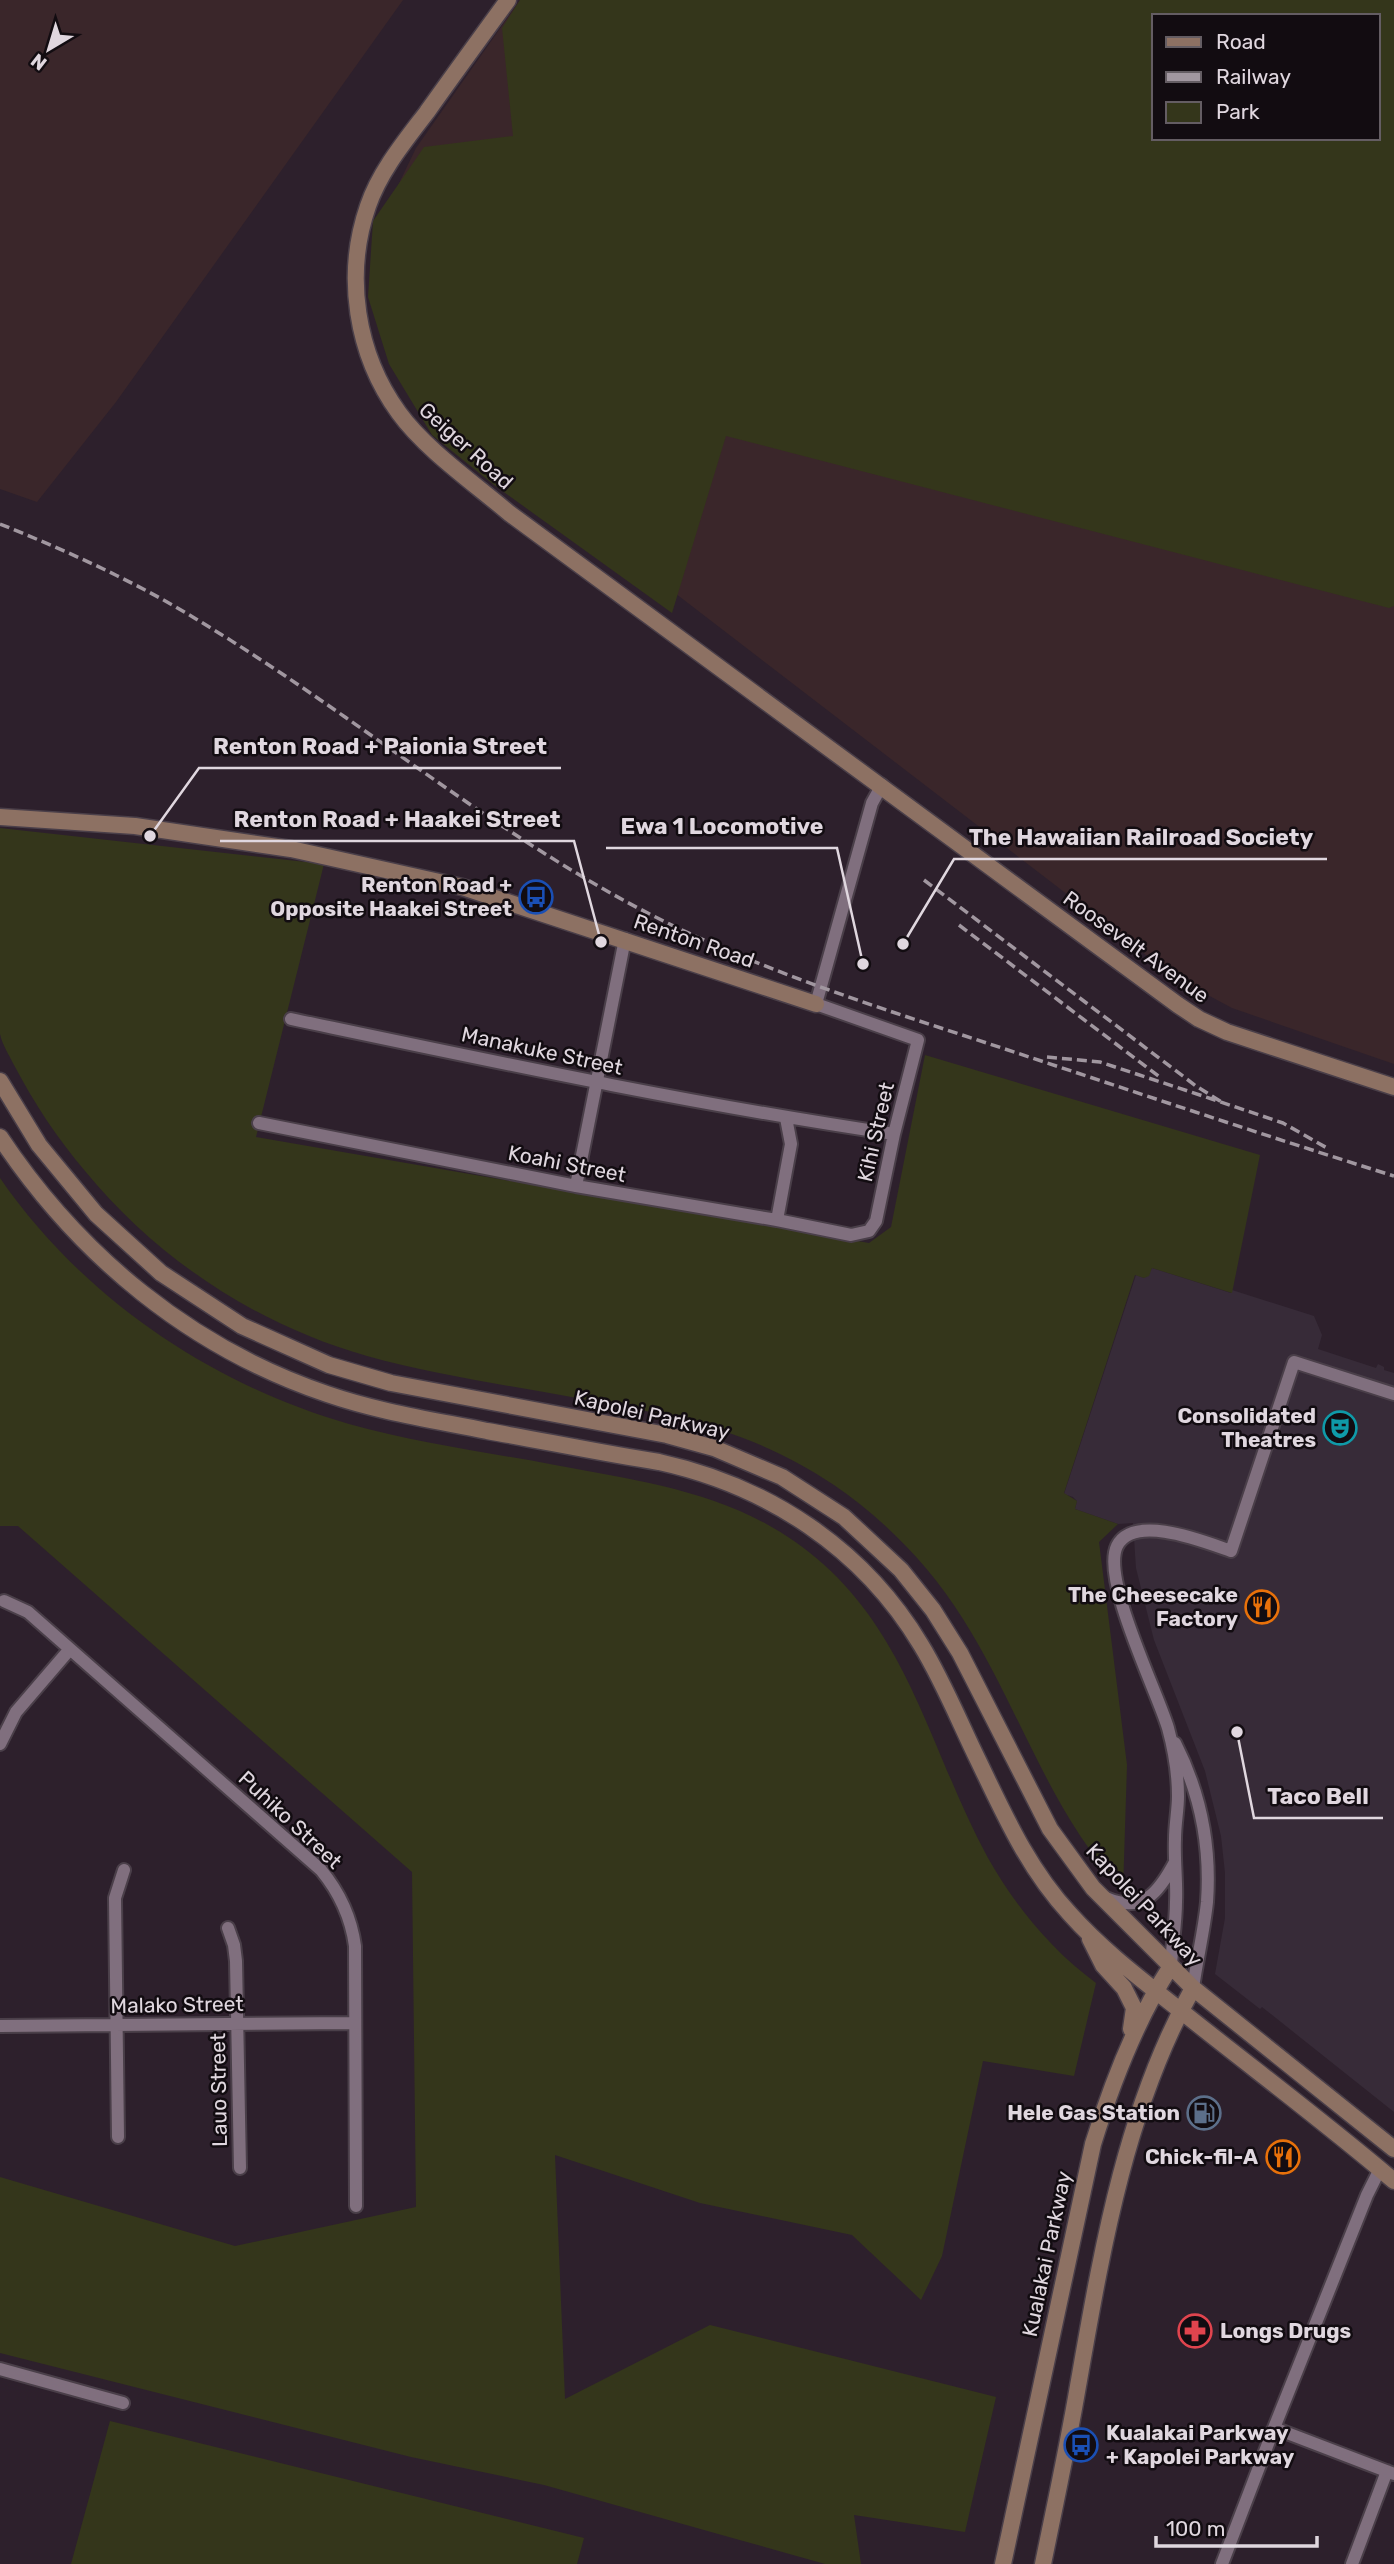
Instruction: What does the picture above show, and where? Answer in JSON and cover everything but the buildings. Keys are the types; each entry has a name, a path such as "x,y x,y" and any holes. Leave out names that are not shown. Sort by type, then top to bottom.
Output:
{"main road":[{"name":"Geiger Road","path":"508,0 388,164 368,205 358,246 355,292 361,335 377,376 399,414 433,449 509,513 882,785"},
{"name":"Roosevelt Avenue","path":"882,785 1188,1013 1227,1032 1394,1087"},
{"name":"Renton Road","path":"0,817 135,826 291,849 462,887 816,1004"},
{"name":"Kapolei Parkway","path":"0,1081 39,1145 103,1221 161,1273 214,1310 251,1331 329,1365 391,1383 667,1435 714,1448 782,1477 844,1517 901,1570 933,1610 960,1653 1050,1829 1100,1896 1193,1988 1394,2149"},
{"path":"0,1138 54,1210 119,1275 192,1329 271,1372 326,1394 384,1410 659,1462 704,1473 757,1495 807,1523 862,1569 908,1625 933,1666 1017,1841 1048,1888 1086,1931 1154,1992 1394,2181"},
{"path":"1086,1931 1103,1965 1124,1989 1134,2008 1129,2048"},
{"name":"Kualakai Parkway","path":"1003,2564 1084,2177 1102,2113 1154,1992 1171,1966"},
{"path":"1043,2564 1098,2273 1125,2155 1181,2011 1193,1988"}],"street":[{"path":"816,1004 872,803 882,785"},
{"path":"576,1186 625,939"},
{"name":"Renton Road","path":"816,1004 918,1040"},
{"name":"Manakuke Street","path":"291,1019 596,1082 786,1118 894,1134"},
{"name":"Kihi Street","path":"869,1231 876,1222 894,1134 918,1040"},
{"path":"777,1220 791,1144 786,1118"},
{"name":"Koahi Street","path":"259,1123 576,1186 851,1235 869,1231"},
{"path":"1193,1988 1207,1902 1206,1842 1195,1787 1168,1728 1125,1613 1115,1568 1117,1546 1128,1535 1146,1531 1175,1534 1231,1551 1294,1362 1394,1394"},
{"name":"Puhiko Street","path":"4,1601 28,1612 321,1870 344,1905 353,1932 356,2206"},
{"path":"0,1744 16,1712 70,1649"},
{"path":"1168,1728 1178,1786 1176,1905 1171,1966"},
{"path":"1100,1896 1122,1903 1144,1900 1161,1887 1175,1862"},
{"path":"118,2137 115,1898 124,1870"},
{"name":"Lauo Street","path":"228,1928 236,1953 240,2168"},
{"name":"Malako Street","path":"0,2026 355,2023"},
{"path":"1222,2564 1367,2195 1380,2169"},
{"path":"0,2369 122,2403"},
{"path":"1274,2428 1390,2472 1352,2564"}],"shaded area":[{"path":"0,0 403,0 116,402 37,502 0,489"},
{"path":"520,0 1009,0 1152,136 1152,140 1158,140 1394,275 1394,1064 1232,1008 1176,978 442,414 392,198 416,148"},
{"path":"1152,1268 1314,1316 1322,1335 1318,1349 1376,1368 1378,1364 1384,1367 1384,1370 1394,1373 1394,2112 1262,2007 1260,2009 1215,1974 1225,1918 1225,1873 1221,1836 1205,1771 1154,1640 1136,1568 1133,1523 1118,1524 1075,1509 1077,1501 1064,1494 1136,1275 1144,1278"}],"green space":[{"path":"520,0 1394,0 1394,606 1389,608 726,436 672,613 494,485 432,435 389,364 368,297 373,221 424,147 513,136 502,28"},
{"path":"0,828 324,864 256,1137 869,1243 891,1227 925,1055 1260,1155 1232,1293 1152,1268 1149,1276 1144,1278 1135,1275 1064,1493 1077,1501 1075,1509 1118,1524 1099,1542 1127,1765 1123,1891 1097,1860 1055,1794 983,1653 950,1599 889,1529 834,1485 772,1450 741,1437 678,1418 419,1369 326,1343 248,1307 212,1285 144,1233 113,1203 65,1146 46,1120 2,1042"},
{"path":"0,1178 33,1221 70,1261 110,1298 153,1331 199,1360 247,1385 297,1407 374,1431 649,1483 709,1499 767,1524 794,1541 832,1572 863,1608 889,1646 911,1687 967,1815 999,1876 1022,1910 1050,1942 1096,1983 1074,2076 983,2061 942,2256 921,2300 852,2235 700,2203 555,2155 565,2399 710,2325 996,2397 965,2532 854,2515 861,2564 825,2564 544,2485 411,2457 0,2353 0,2177 235,2246 416,2207 412,1872 18,1526 0,1526"},
{"path":"110,2421 584,2538 577,2564 71,2564"}],"railway":[{"path":"0,524 100,567 196,619 304,689 515,835 625,901 670,924 763,965 858,1000 1394,1176"},
{"path":"924,880 1196,1086 1223,1103"},
{"path":"959,925 1161,1078"},
{"path":"1047,1057 1100,1062 1283,1123 1327,1148"}],"place":[{"name":"Renton Road + Paionia Street","path":"150,836"},
{"name":"Renton Road + Opposite Haakei Street","path":"536,897"},
{"name":"Renton Road + Haakei Street","path":"601,942"},
{"name":"The Hawaiian Railroad Society","path":"903,944"},
{"name":"Ewa 1 Locomotive","path":"863,964"},
{"name":"Consolidated Theatres","path":"1340,1428"},
{"name":"The Cheesecake Factory","path":"1262,1607"},
{"name":"Taco Bell","path":"1237,1732"},
{"name":"Hele Gas Station","path":"1204,2113"},
{"name":"Chick-fil-A","path":"1283,2157"},
{"name":"Longs Drugs","path":"1195,2331"},
{"name":"Kualakai Parkway + Kapolei Parkway","path":"1081,2445"}]}
